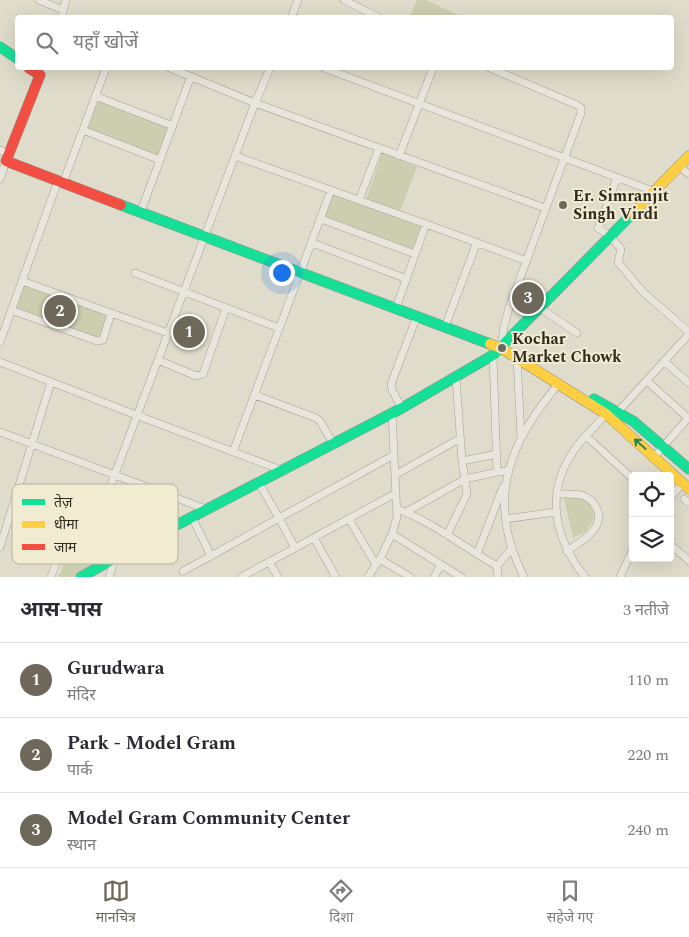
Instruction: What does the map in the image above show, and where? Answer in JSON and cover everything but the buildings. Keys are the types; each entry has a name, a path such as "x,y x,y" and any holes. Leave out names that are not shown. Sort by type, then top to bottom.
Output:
{"street":[{"path":"39,0 63,10"},
{"path":"62,15 66,0"},
{"path":"292,15 298,0"},
{"path":"344,0 374,15"},
{"path":"0,47 15,57"},
{"path":"0,342 60,182 83,130 105,70"},
{"path":"175,70 255,103 545,208"},
{"path":"109,484 269,70"},
{"path":"330,70 654,191"},
{"path":"400,156 432,70"},
{"path":"495,70 581,108 581,113 506,317 501,348"},
{"path":"0,179 5,155 42,71"},
{"path":"140,211 191,76"},
{"path":"95,96 172,126"},
{"path":"83,130 160,160"},
{"path":"359,200 378,148"},
{"path":"5,155 60,182 501,348 612,415 633,421 689,469"},
{"path":"235,156 527,261"},
{"path":"178,524 334,445 456,378 493,355 689,156"},
{"path":"678,166 689,174"},
{"path":"585,577 567,551 556,512 557,494 566,464 586,436 612,415 646,381 689,333 636,285 618,262 622,252 610,236 598,228 617,178"},
{"path":"233,452 331,190"},
{"path":"321,219 415,254"},
{"path":"396,308 426,224"},
{"path":"445,327 477,242"},
{"path":"312,243 407,279"},
{"path":"135,273 278,328"},
{"path":"22,281 168,333"},
{"path":"158,360 196,376 203,374 226,308"},
{"path":"540,308 577,333"},
{"path":"11,310 99,342 103,340 112,313"},
{"path":"368,577 392,534 397,509 394,455 397,410 391,384 417,316"},
{"path":"493,355 497,472"},
{"path":"517,358 521,438"},
{"path":"664,361 689,383"},
{"path":"0,362 136,416 284,471"},
{"path":"447,535 467,494 459,439 456,378"},
{"path":"646,381 689,418 654,457"},
{"path":"19,484 51,382"},
{"path":"477,554 521,438 532,419 558,384"},
{"path":"255,394 316,418 320,421 334,445"},
{"path":"612,415 686,486 674,495"},
{"path":"0,432 140,484"},
{"path":"586,436 629,475"},
{"path":"395,475 459,439"},
{"path":"462,461 497,454"},
{"path":"182,571 394,455"},
{"path":"406,512 465,479 508,471"},
{"path":"505,479 504,501 511,549 524,577"},
{"path":"259,483 295,548"},
{"path":"241,577 396,493"},
{"path":"557,494 583,496 593,503 598,511 597,525 589,536 567,551"},
{"path":"178,498 206,509"},
{"path":"0,546 12,506"},
{"path":"397,509 447,535 497,566"},
{"path":"506,519 556,512"},
{"path":"192,517 211,556"},
{"path":"349,519 378,562 410,577"},
{"path":"392,534 461,577"},
{"path":"314,538 336,577"},
{"path":"674,548 689,561"},
{"path":"498,577 497,566 511,549"},
{"path":"620,577 629,558"},
{"path":"270,562 278,577"},
{"path":"51,577 56,564"},
{"path":"81,577 104,564"},
{"path":"109,577 113,564"},
{"path":"434,577 441,565"}],"green space":[{"path":"417,0 425,0 459,15 410,15"},
{"path":"98,100 168,127 157,156 87,131"},
{"path":"382,153 417,167 400,211 366,200"},
{"path":"333,192 423,225 414,250 323,219"},
{"path":"22,284 105,314 106,318 99,338 13,308"},
{"path":"576,496 589,501 594,509 593,520 586,531 573,538 564,498"},
{"path":"64,564 96,564 72,577 58,577"}],"traffic: fast":[{"path":"0,47 15,57"},
{"path":"121,205 490,344"},
{"path":"178,524 402,408 493,355 633,213"},
{"path":"594,399 633,421 689,469"},
{"path":"81,577 104,564"}],"traffic: slow":[{"path":"633,213 689,156"},
{"path":"490,344 501,348 606,414 689,489"}],"traffic: jam":[{"path":"32,70 40,75 6,161 121,205"}],"place":[{"name":"Er. Simranjit Singh Virdi","path":"563,205"},
{"name":"Model Gram Community Center","path":"528,298"},
{"name":"Park - Model Gram","path":"60,311"},
{"name":"Gurudwara","path":"189,332"},
{"name":"Kochar Market Chowk","path":"502,348"}]}
